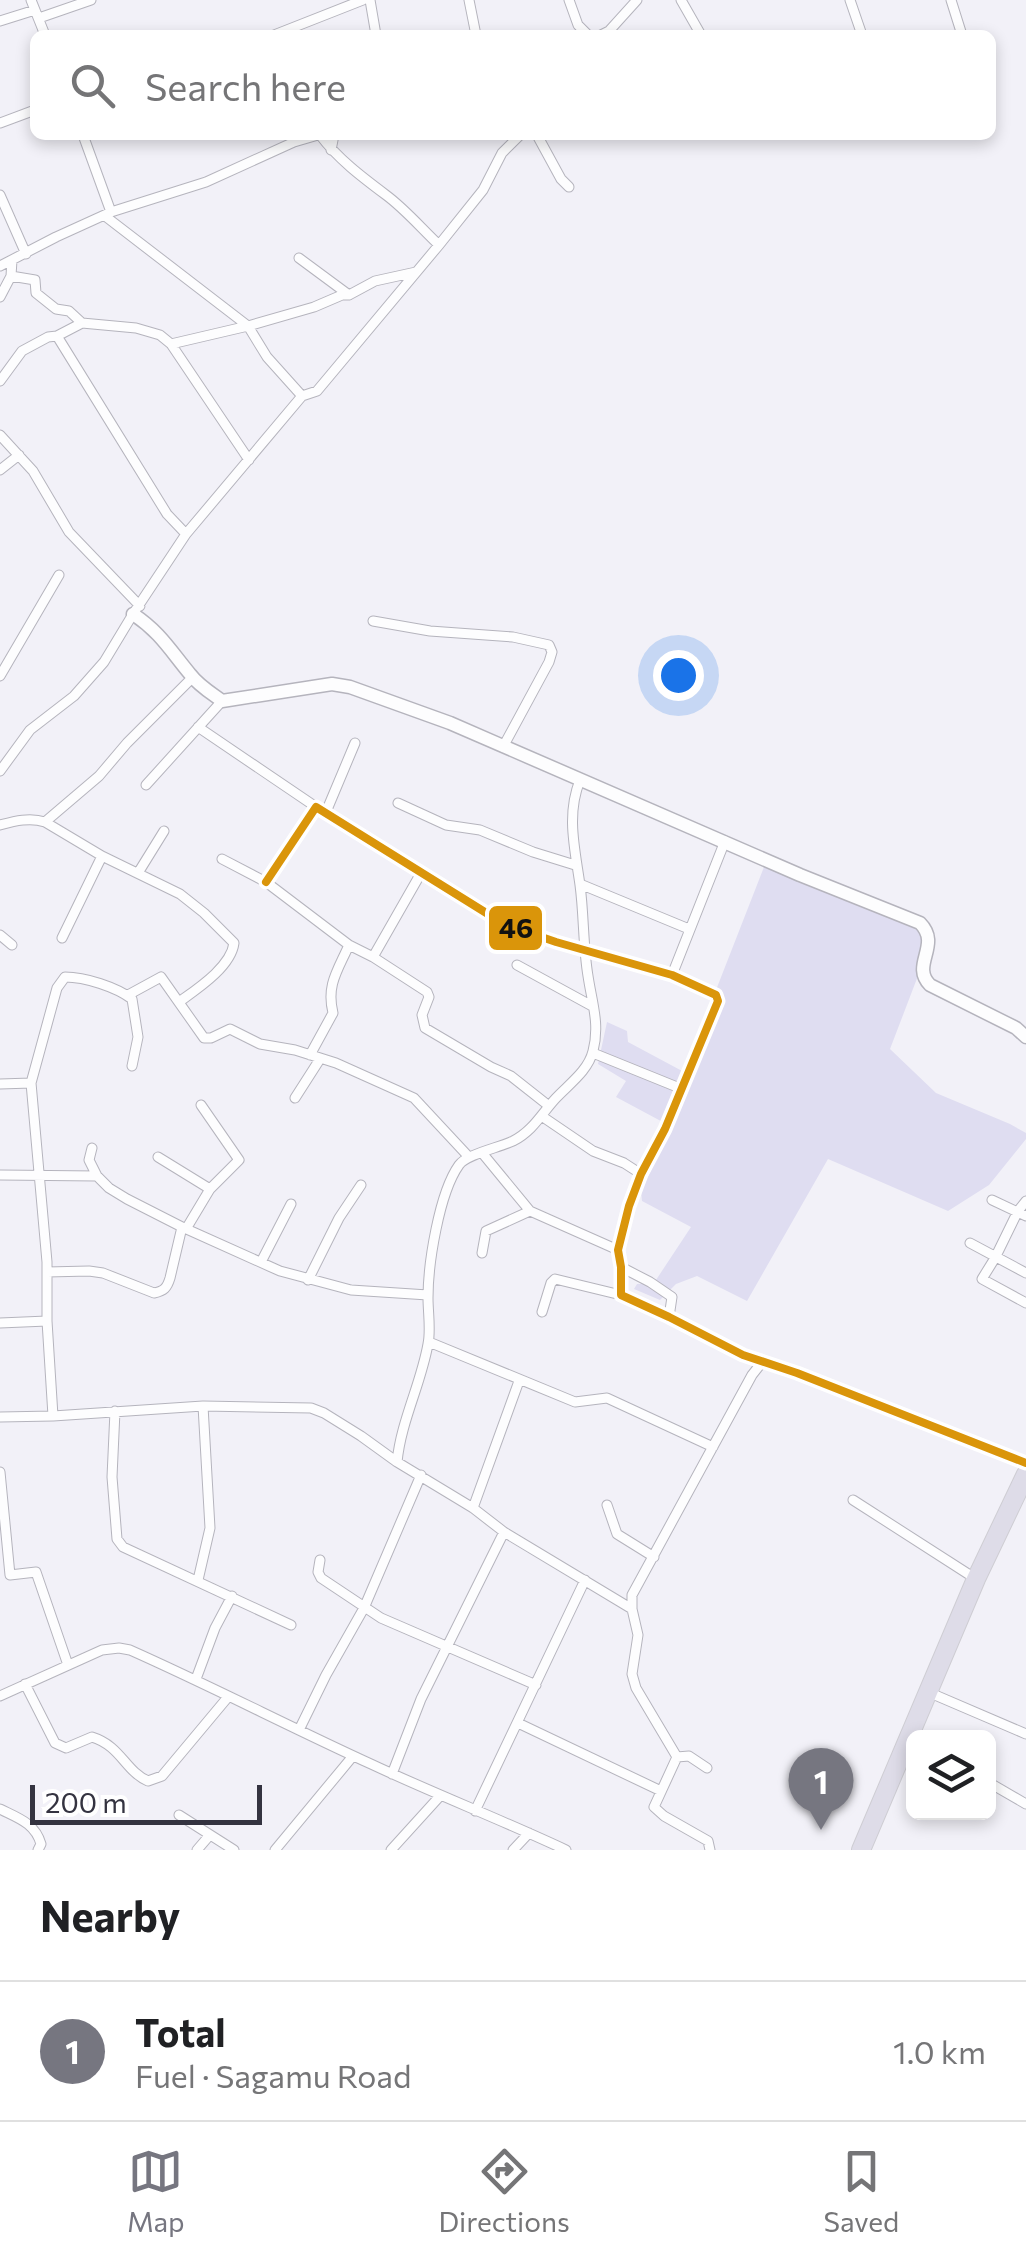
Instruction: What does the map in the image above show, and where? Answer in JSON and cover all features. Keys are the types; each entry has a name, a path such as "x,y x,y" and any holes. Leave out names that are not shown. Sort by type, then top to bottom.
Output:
{"highway":[{"path":"914,1730 976,1579 1026,1474"},
{"path":"861,1850 906,1749"}],"street":[{"path":"0,21 35,9 92,0"},
{"path":"287,30 366,0 375,30"},
{"path":"469,0 475,30"},
{"path":"569,0 583,30"},
{"path":"610,30 637,0"},
{"path":"681,0 697,30"},
{"path":"850,0 860,30"},
{"path":"951,0 960,30"},
{"path":"0,123 30,112"},
{"path":"85,140 108,214 248,326 267,357 302,396"},
{"path":"0,266 108,214 206,182 301,140"},
{"path":"323,140 440,245"},
{"path":"331,150 333,140"},
{"path":"0,770 30,730 74,696 104,662 186,534 302,396 318,391 440,245 482,190 502,153 515,140"},
{"path":"540,140 569,187"},
{"path":"0,196 26,254"},
{"path":"299,258 348,296"},
{"path":"0,297 10,276 12,260"},
{"path":"171,344 314,307 348,296 375,280 416,272"},
{"path":"10,276 35,280 36,294 56,309 68,310 82,323"},
{"path":"0,381 22,351 82,323 136,328 171,344 249,460"},
{"path":"57,336 167,514 186,534"},
{"path":"0,435 33,471 69,532 169,645 192,678 222,701"},
{"path":"0,470 19,455"},
{"path":"0,676 60,575"},
{"path":"373,621 430,631 513,637 549,645 549,662 503,748"},
{"path":"45,822 98,776 192,678"},
{"path":"146,785 222,701 332,684 350,688 422,712 920,923 930,939 922,970 924,980 1026,1037"},
{"path":"198,728 504,924 672,975 716,995 718,1000 682,1089 629,1206 618,1250 621,1296"},
{"path":"266,882 321,810 355,743"},
{"path":"397,1462 399,1438 429,1342 428,1295 436,1230 458,1166 468,1156 518,1139 543,1117 592,1054 598,1024 584,949 571,811 580,780"},
{"path":"398,804 446,825 480,830 575,864"},
{"path":"0,826 18,820 45,822 102,856 180,894 234,943 230,958 202,986 178,1002"},
{"path":"138,872 164,831"},
{"path":"672,975 725,841"},
{"path":"62,938 102,856"},
{"path":"222,858 266,882 349,945 427,992 429,997 422,1015 425,1028 511,1076 549,1106"},
{"path":"373,957 421,874"},
{"path":"580,884 689,929"},
{"path":"0,936 12,945"},
{"path":"295,1098 333,1013 329,997 332,982 349,945"},
{"path":"516,965 592,1006"},
{"path":"53,1416 47,1272 32,1083 62,980 73,976 132,999 138,1037 132,1066"},
{"path":"128,995 158,976 207,1039 230,1029 269,1046 336,1063 414,1098 468,1156"},
{"path":"592,1054 682,1089"},
{"path":"0,1084 32,1083"},
{"path":"47,1272 90,1271 154,1292 162,1292 168,1286 184,1228 210,1189 239,1160 201,1105"},
{"path":"543,1117 592,1151 624,1162 641,1174"},
{"path":"92,1148 89,1160 109,1188 184,1228 261,1262 308,1280 351,1290 428,1295"},
{"path":"483,1154 530,1210 618,1250"},
{"path":"158,1157 210,1189"},
{"path":"0,1175 97,1176"},
{"path":"308,1280 339,1218 361,1185"},
{"path":"992,1200 1022,1214"},
{"path":"1026,1201 982,1280 1026,1303"},
{"path":"261,1262 291,1204"},
{"path":"482,1253 486,1231 530,1210"},
{"path":"970,1243 1025,1269"},
{"path":"621,1268 672,1297 669,1317"},
{"path":"542,1312 555,1278 621,1296 743,1355 1026,1463"},
{"path":"0,1323 47,1321"},
{"path":"429,1342 575,1402 606,1398 714,1447"},
{"path":"678,1758 636,1688 632,1674 638,1635 632,1595 763,1361"},
{"path":"473,1508 519,1381"},
{"path":"0,1417 203,1406 311,1408 632,1610"},
{"path":"198,1580 210,1528 203,1406"},
{"path":"114,1411 112,1477 117,1539 123,1547 291,1625"},
{"path":"379,1448 399,1438"},
{"path":"0,1472 10,1575 36,1572 68,1664"},
{"path":"299,1730 364,1608 421,1475"},
{"path":"852,1500 976,1579"},
{"path":"607,1505 617,1534 654,1557"},
{"path":"392,1774 421,1699 504,1532"},
{"path":"320,1560 321,1578 364,1608 536,1685"},
{"path":"474,1811 585,1580"},
{"path":"196,1679 232,1596"},
{"path":"0,1696 102,1650 130,1650 392,1774 566,1850"},
{"path":"25,1684 55,1743 66,1748 92,1737 104,1741 148,1781 162,1776 228,1697"},
{"path":"928,1692 1026,1734"},
{"path":"518,1723 661,1791"},
{"path":"275,1850 353,1756"},
{"path":"678,1758 690,1756 707,1768"},
{"path":"678,1758 654,1807 708,1841 710,1850"},
{"path":"996,1787 1026,1804"},
{"path":"391,1850 440,1796"},
{"path":"0,1808 32,1825 41,1844 38,1850"},
{"path":"178,1815 234,1850"},
{"path":"513,1850 529,1832"},
{"path":"197,1850 209,1836"}],"shaded area":[{"path":"766,862 934,934 890,1049 936,1093 1010,1124 1026,1133 1026,1139 989,1185 948,1211 828,1159 747,1301 697,1276 676,1284 660,1300 634,1289 637,1284 654,1283 691,1227 642,1201 641,1191 672,1127 616,1097 626,1081 598,1064 607,1022 627,1031 628,1042 684,1072"}],"transit line":[{"name":"46","path":"266,882 316,807 504,924 672,975 716,995 718,1001 629,1206 618,1250 621,1295 743,1355 1026,1463"}],"place":[{"name":"Total","path":"821,1830"}]}
